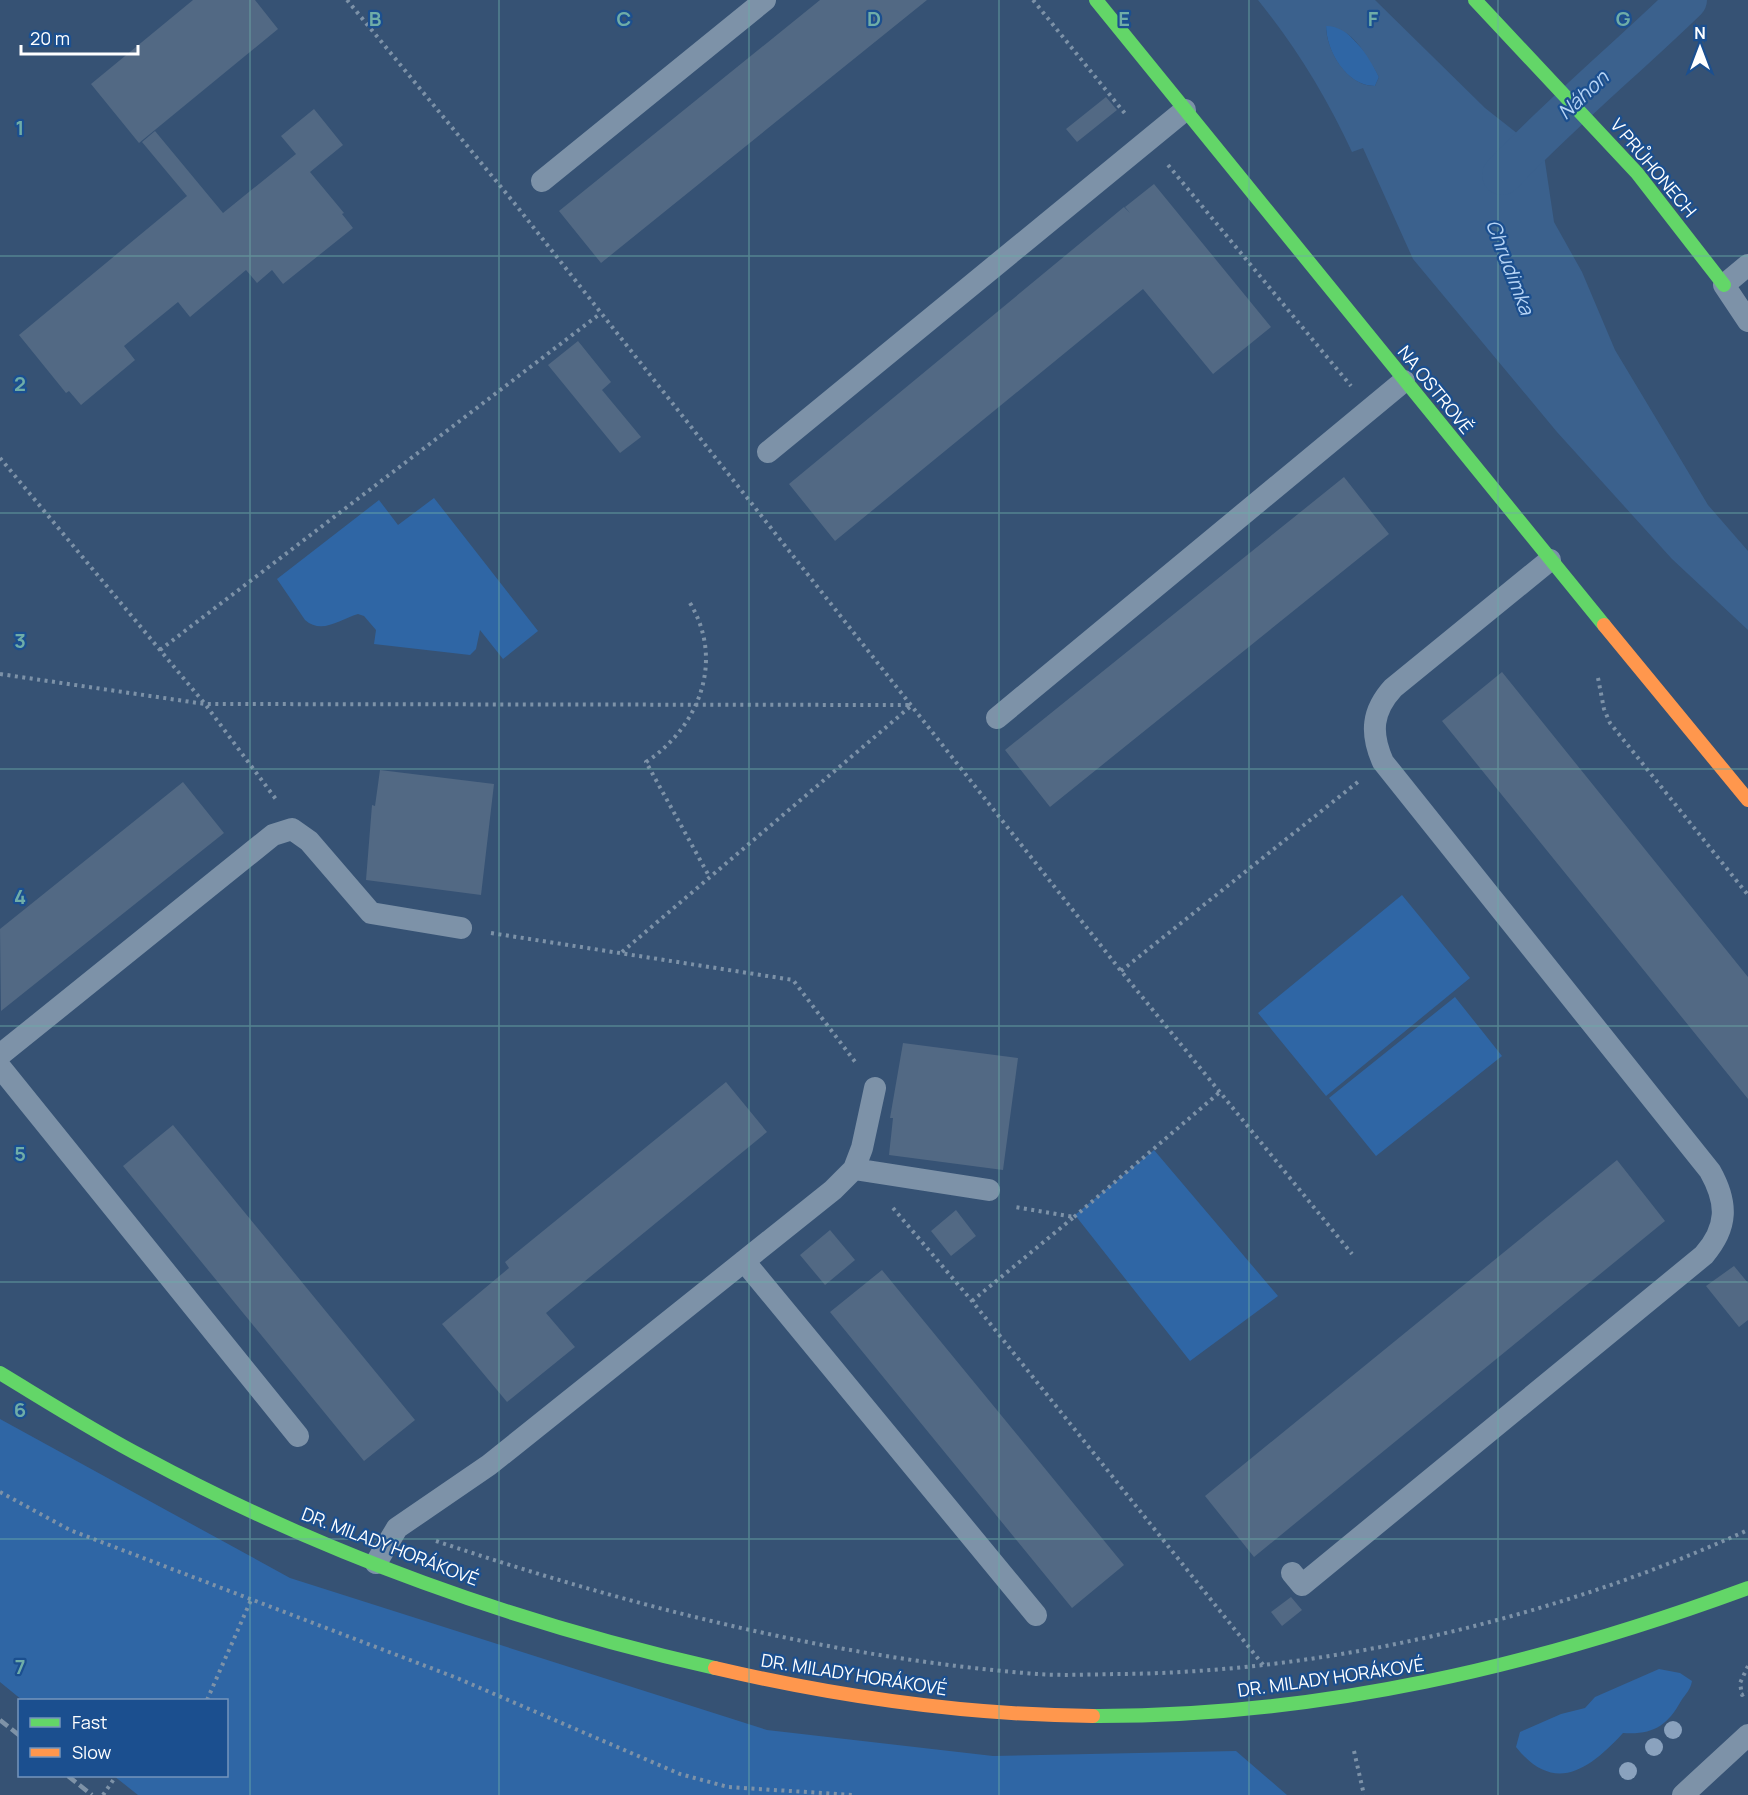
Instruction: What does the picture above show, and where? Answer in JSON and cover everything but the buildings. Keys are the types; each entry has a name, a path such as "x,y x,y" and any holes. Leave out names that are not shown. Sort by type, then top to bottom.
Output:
{"main road":[{"name":"NA OSTROVĚ","path":"1096,0 1404,381 1748,800"},
{"name":"V PRŮHONECH","path":"1475,0 1567,95 1699,250 1724,285"},
{"name":"DR. MILADY HORÁKOVÉ","path":"0,1373 164,1468 239,1505 376,1563 492,1606 609,1641 734,1673 882,1700 979,1712 1107,1717 1227,1712 1292,1704 1461,1676 1570,1649 1668,1618 1748,1588"}],"lane":[{"path":"542,181 765,0"},
{"path":"768,452 1185,110"},
{"path":"1748,265 1724,285 1748,321"},
{"path":"997,718 1404,381"},
{"path":"1292,1573 1302,1586 1695,1263 1717,1238 1723,1217 1719,1186 1710,1171 1383,762 1374,733 1376,715 1382,701 1393,688 1550,560"},
{"path":"0,1055 273,835 292,830 309,841 371,913 461,928"},
{"path":"0,1067 298,1436"},
{"path":"376,1563 397,1528 489,1465 833,1190 854,1169 875,1088"},
{"path":"854,1169 989,1190"},
{"path":"744,1261 1036,1615"},
{"path":"1683,1795 1748,1735"}],"path":[{"path":"347,0 601,313 1121,971 1352,1254"},
{"path":"1033,0 1370,409"},
{"path":"160,650 601,313"},
{"path":"0,458 205,704 275,799 292,830"},
{"path":"690,603 702,630 705,648 706,667 698,703 677,737 646,762 709,876"},
{"path":"1597,670 1604,709 1610,723 1748,895"},
{"path":"0,674 205,704 912,705"},
{"path":"622,952 912,705"},
{"path":"1121,971 1383,762"},
{"path":"461,928 793,980 875,1088"},
{"path":"972,1301 1220,1092"},
{"path":"989,1190 999,1204 1074,1217"},
{"path":"890,1204 972,1301 1292,1704"},
{"path":"0,1492 70,1530 457,1678 680,1774 728,1787 853,1795"},
{"path":"397,1528 521,1570 671,1611 789,1638 905,1660 1040,1675 1166,1673 1263,1665 1364,1651 1613,1586 1690,1557 1748,1530"},
{"path":"208,1699 251,1600"},
{"path":"1748,1666 1740,1683 1742,1695 1748,1692"},
{"path":"1354,1751 1364,1795"},
{"path":"103,1795 115,1777"}],"shaded area":[{"path":"1326,25 1340,27 1368,55 1379,77 1375,86 1355,80 1347,74 1334,56"},
{"path":"434,498 538,631 503,659 480,630 476,649 470,655 374,644 376,630 364,616 358,614 324,626 311,624 305,620 277,579 379,500 398,525"},
{"path":"1402,895 1470,978 1326,1096 1258,1013"},
{"path":"1455,997 1502,1056 1376,1156 1329,1098"},
{"path":"1154,1150 1278,1296 1190,1361 1075,1215"},
{"path":"0,1419 290,1578 767,1730 993,1756 1236,1751 1287,1795 138,1795 115,1777 228,1777 228,1699 21,1699 0,1682"},
{"path":"1659,1669 1680,1673 1692,1681 1676,1710 1658,1727 1643,1732 1623,1733 1597,1758 1571,1772 1558,1773 1544,1770 1530,1762 1516,1747 1520,1732 1561,1714 1585,1708 1595,1697"}],"water":[{"name":"Chrudimka","path":"1258,0 1375,0 1485,108 1518,134 1541,135 1554,222 1582,272 1615,350 1708,505 1748,551 1748,630 1672,559 1557,432 1413,259 1363,148 1352,152 1310,73","holes":["1326,26 1335,27 1351,37 1370,60 1379,77 1375,86 1356,81 1340,66 1327,36"]}],"waterway":[{"name":"Náhon","path":"1502,175 1687,0"}],"railway":[{"path":"0,1720 18,1734"},
{"path":"69,1777 92,1795"}],"traffic: fast":[{"path":"1096,0 1604,625"},
{"path":"1475,0 1637,173 1724,285"},
{"path":"0,1373 145,1458 213,1493 352,1555 495,1608 568,1630 715,1668"},
{"path":"1093,1716 1177,1714 1261,1707 1344,1697 1426,1682 1588,1641 1748,1588"}],"traffic: slow":[{"path":"1604,625 1748,800"},
{"path":"715,1668 809,1688 950,1708 1093,1716"}]}
